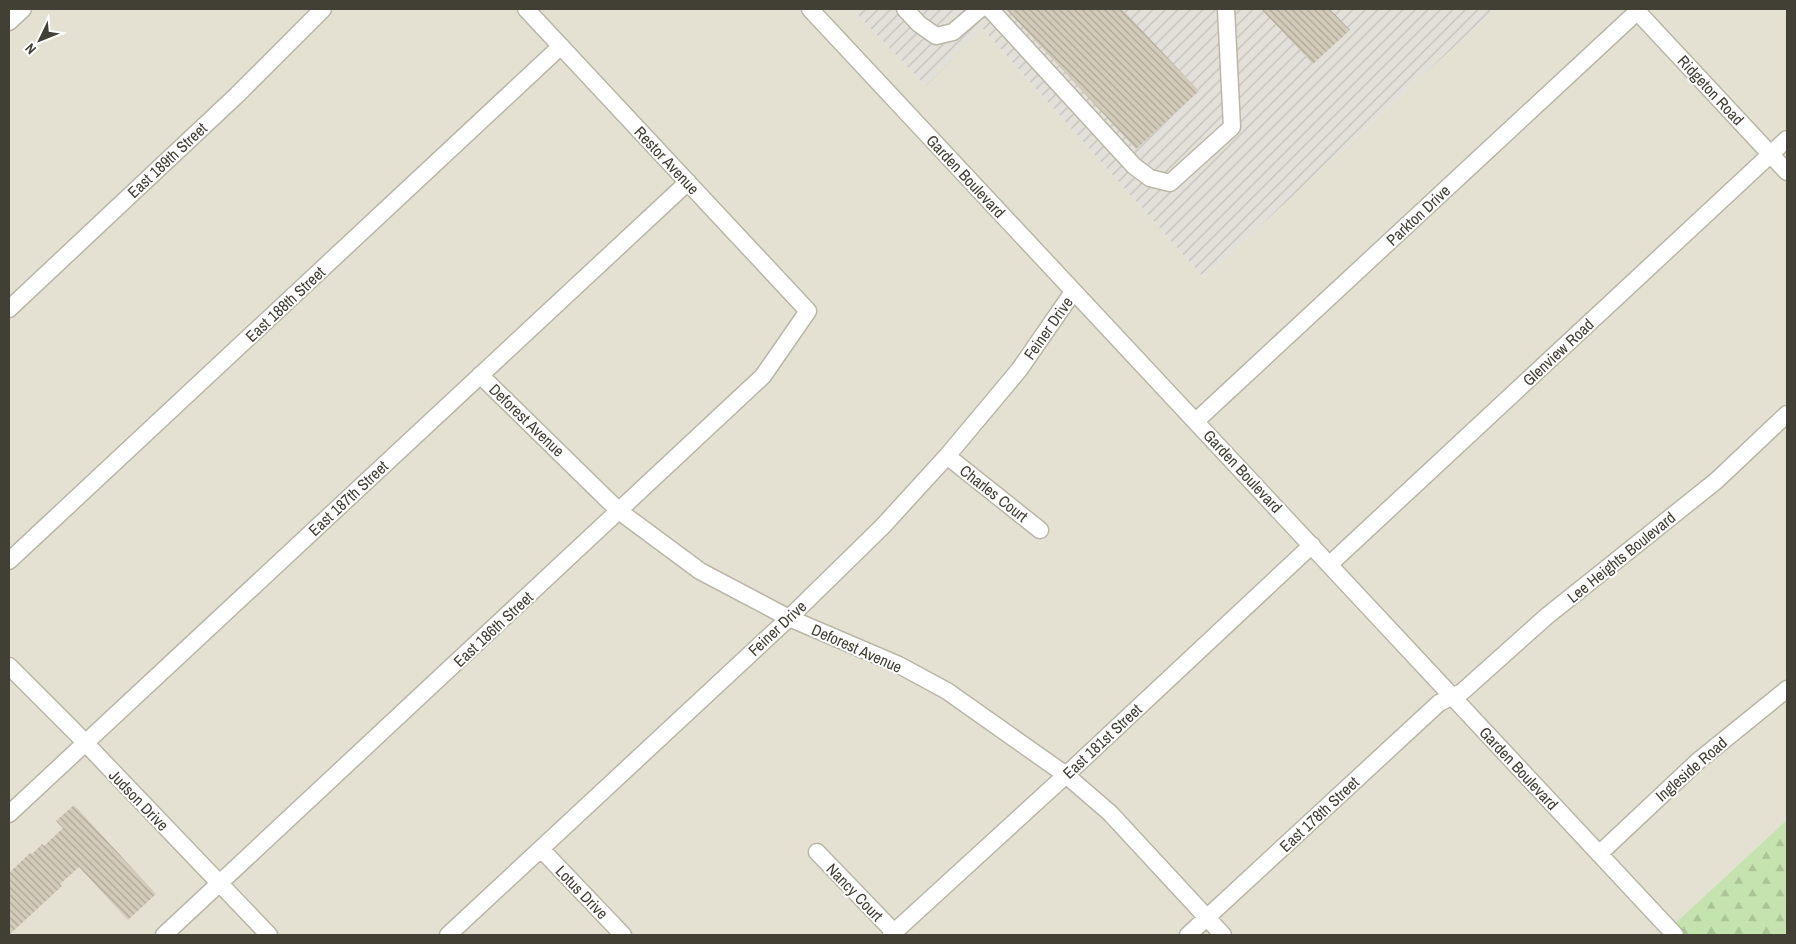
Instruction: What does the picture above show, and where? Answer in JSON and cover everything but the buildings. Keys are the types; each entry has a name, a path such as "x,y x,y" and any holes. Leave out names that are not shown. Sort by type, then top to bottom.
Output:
{"street":[{"path":"9,22 23,9"},
{"name":"East 189th Street","path":"9,309 237,95 323,9"},
{"name":"Restor Avenue","path":"526,9 808,311"},
{"name":"Garden Boulevard","path":"810,9 1675,935"},
{"path":"905,9 919,24 936,36 953,32 980,9"},
{"path":"990,9 1134,166 1150,178 1170,183 1232,127 1226,9"},
{"name":"Ridgeton Road","path":"1637,9 1787,172"},
{"name":"Parkton Drive","path":"1196,421 1637,9"},
{"name":"East 188th Street","path":"9,562 561,46"},
{"name":"Glenview Road","path":"1330,564 1787,139"},
{"name":"East 187th Street","path":"9,814 688,182"},
{"name":"Feiner Drive","path":"448,935 789,618 883,526 947,456 1019,370 1073,292"},
{"name":"East 186th Street","path":"164,935 763,376 808,311"},
{"name":"Deforest Avenue","path":"480,375 619,511 700,571 789,618 899,665 946,690 1066,774 1110,814 1223,935"},
{"name":"Lee Heights Boulevard","path":"1452,697 1462,692 1547,616 1716,481 1787,414"},
{"name":"Charles Court","path":"947,456 1040,530"},
{"name":"East 181st Street","path":"892,934 1312,545"},
{"name":"Judson Drive","path":"9,666 269,935"},
{"name":"Ingleside Road","path":"1599,854 1697,762 1787,689"},
{"name":"East 178th Street","path":"1188,935 1439,702 1452,697"},
{"name":"Lotus Drive","path":"541,849 623,935"},
{"name":"Nancy Court","path":"817,852 892,934"}],"shaded area":[{"path":"9,9 852,9 926,86 981,27 1204,278 1495,9 1787,9 1787,935 9,935"},
{"path":"852,9 1495,9 1204,278 982,28 926,86"}],"green space":[{"path":"1787,820 1787,935 1675,935 1669,929"}]}
